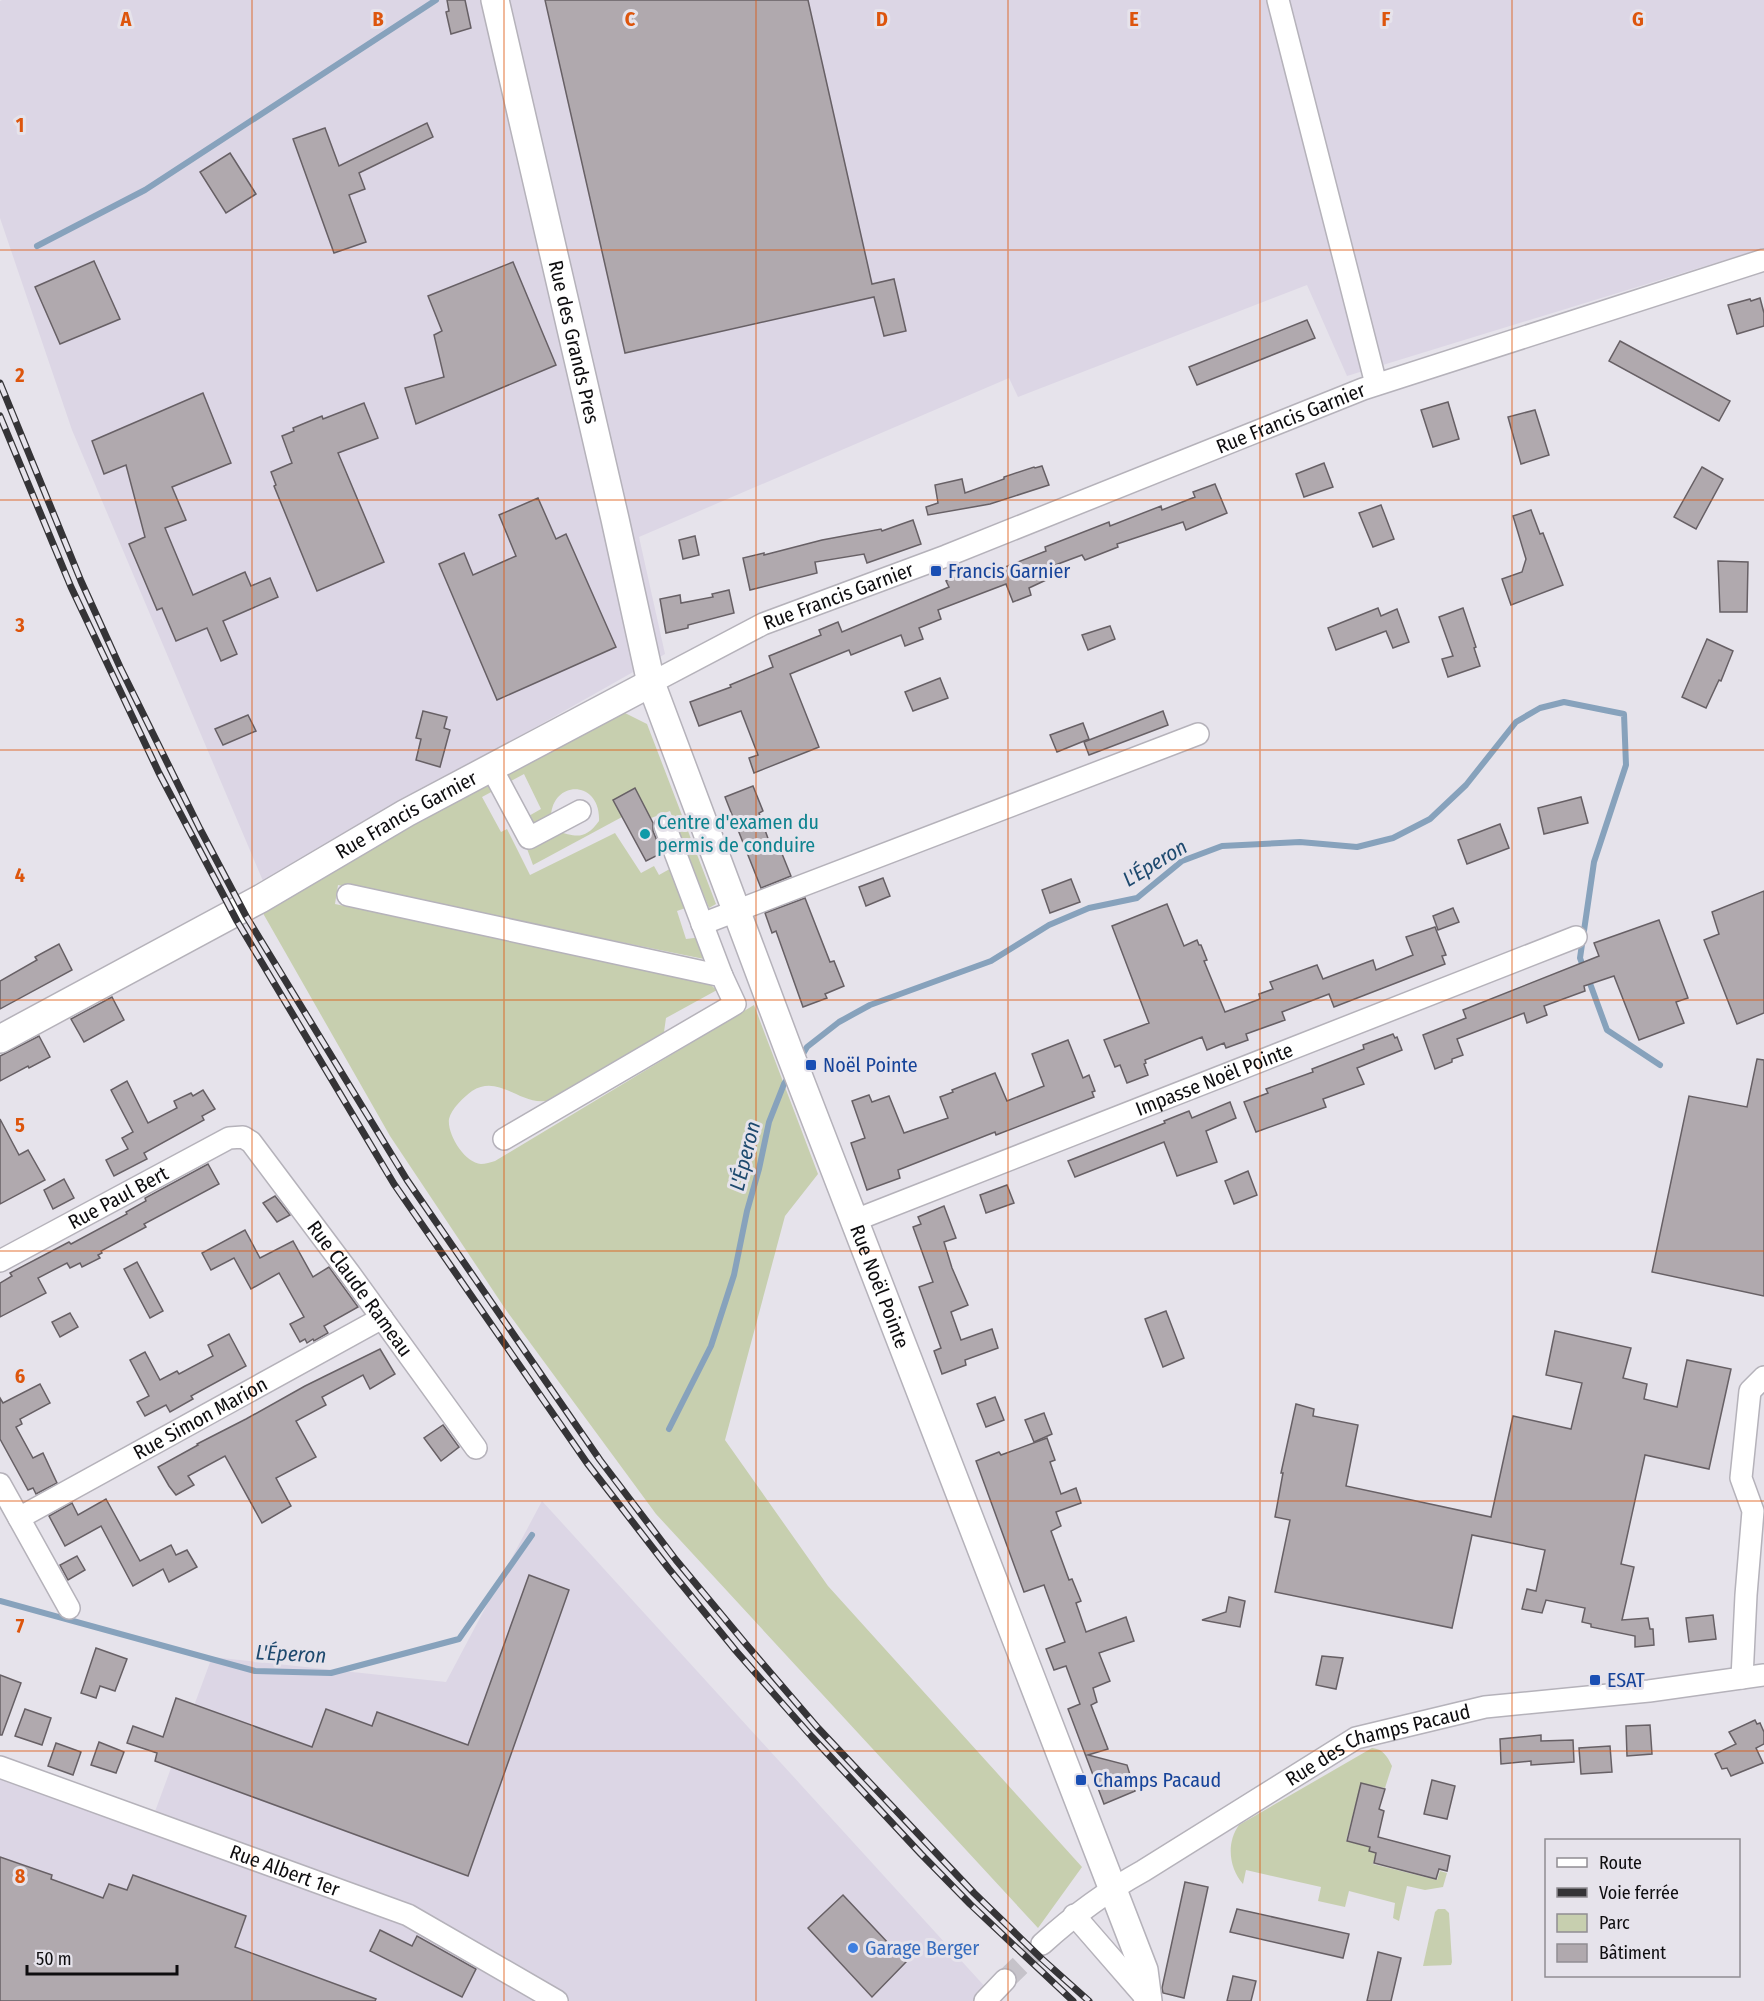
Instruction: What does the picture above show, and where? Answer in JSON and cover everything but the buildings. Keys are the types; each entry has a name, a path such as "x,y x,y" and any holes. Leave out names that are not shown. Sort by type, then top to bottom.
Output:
{"street":[{"name":"Rue des Grands Pres","path":"495,0 651,683"},
{"path":"1278,0 1376,384"},
{"name":"Rue Francis Garnier","path":"0,1039 260,899 406,813 763,624 946,556 1376,384 1764,260"},
{"name":"Rue Noël Pointe","path":"651,683 853,1221 1144,1970 1147,2000"},
{"path":"702,924 736,913 1197,734"},
{"path":"491,767 529,838 580,811"},
{"path":"504,1138 735,1004 664,826"},
{"path":"348,895 722,976"},
{"name":"Impasse Noël Pointe","path":"853,1221 1576,937"},
{"name":"Rue Paul Bert","path":"0,1262 229,1138 237,1136"},
{"name":"Rue Claude Rameau","path":"237,1136 251,1142 476,1448"},
{"name":"Rue Simon Marion","path":"19,1518 382,1318"},
{"path":"1742,1678 1753,1511 1741,1478 1750,1391 1764,1377"},
{"path":"0,1484 69,1608"},
{"name":"Rue des Champs Pacaud","path":"1042,1944 1074,1915 1112,1888 1356,1738 1485,1707 1649,1691 1764,1675"},
{"name":"Rue Albert 1er","path":"0,1767 408,1915 557,2001"},
{"path":"1074,1915 1147,2000"},
{"path":"985,2001 1005,1980"}],"shaded area":[{"path":"1764,0 1764,248 1347,376 1307,285 1018,397 1009,378 639,537 665,654 263,881 72,430 0,218 0,1"},
{"path":"542,1501 998,2001 0,2001 0,1770 150,1825 212,1657 446,1682"}],"green space":[{"path":"621,711 647,724 716,904 709,908 670,811 651,818 635,788 613,800 622,817 533,865 526,846 556,831 575,835 585,834 599,821 598,807 593,798 585,792 576,789 568,791 560,795 554,804 551,816 533,827 527,817 541,809 524,774 511,781 508,773"},
{"path":"487,783 493,791 482,797 501,832 507,829 530,875 615,833 641,873 654,866 659,875 675,866 691,906 677,911 686,939 702,937 714,961 338,885 335,904 708,983 717,990 666,1018 664,1032 554,1099 540,1101 530,1099 492,1086 472,1091 452,1111 449,1125 454,1140 463,1154 481,1164 495,1161 754,1005 818,1174 785,1216 725,1440 828,1586 1082,1867 1038,1928 656,1514 506,1310 390,1136 260,908"},
{"path":"1372,1748 1384,1754 1392,1766 1385,1788 1361,1783 1346,1841 1369,1847 1369,1851 1376,1853 1373,1864 1437,1880 1440,1871 1447,1873 1443,1887 1425,1890 1407,1886 1399,1921 1393,1918 1395,1903 1349,1891 1345,1907 1318,1901 1321,1887 1246,1870 1243,1884 1235,1871 1231,1855 1232,1840 1239,1825"},
{"path":"1438,1909 1445,1909 1449,1913 1452,1962 1451,1965 1423,1966 1435,1912"}],"waterway":[{"path":"37,246 145,190 436,0"},
{"name":"L'Éperon","path":"800,1059 807,1047 839,1022 870,1005 991,961 1049,925 1089,908 1137,898 1182,861 1222,846 1300,842 1357,847 1393,838 1430,819 1466,785 1516,722 1540,708 1564,702 1624,714 1626,765 1594,862 1580,958 1584,969"},
{"name":"L'Éperon","path":"1588,978 1607,1030 1660,1065"},
{"name":"L'Éperon","path":"669,1429 711,1346 734,1275 769,1122 784,1084 790,1075"},
{"name":"L'Éperon","path":"0,1601 255,1671 331,1673 459,1639 532,1535"}],"tunnel":[{"path":"1005,1980 1042,1944"}],"railway":[{"path":"0,383 81,581 120,667 200,829 246,916 407,1180 600,1460 676,1560 818,1728 974,1893 1089,2001"},
{"path":"0,416 71,587 159,773 237,921 394,1184 587,1463 736,1651 921,1854 970,1904 1073,2001"}],"place":[{"name":"Francis Garnier","path":"936,571"},
{"name":"Centre d'examen du permis de conduire","path":"645,834"},
{"name":"Noël Pointe","path":"811,1065"},
{"name":"ESAT","path":"1595,1680"},
{"name":"Champs Pacaud","path":"1081,1780"},
{"name":"Garage Berger","path":"853,1948"}]}
